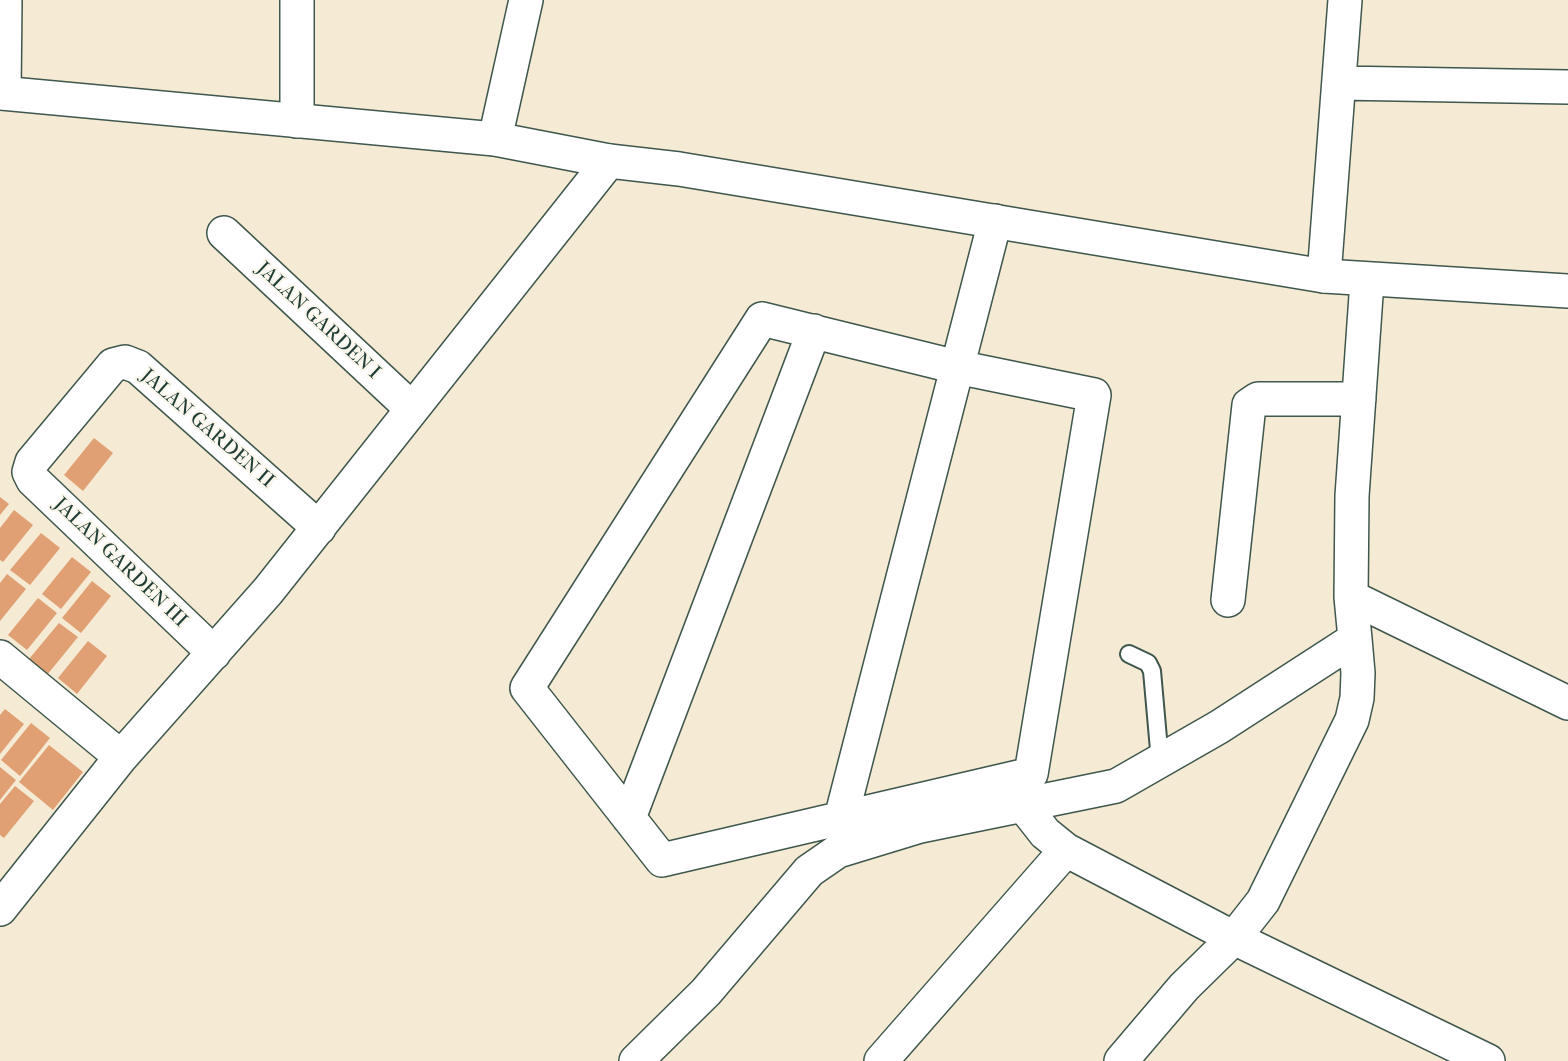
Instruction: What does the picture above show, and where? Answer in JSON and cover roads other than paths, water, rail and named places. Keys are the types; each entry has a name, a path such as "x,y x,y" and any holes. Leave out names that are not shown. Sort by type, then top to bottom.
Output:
{"street":[{"path":"4,0 2,93 495,139 609,161 679,169 1324,276 1367,281 1568,291"},
{"path":"297,0 297,121"},
{"path":"495,139 526,0"},
{"path":"1324,276 1345,0"},
{"path":"1340,83 1568,87"},
{"path":"6,888 268,591 609,161"},
{"path":"841,818 995,221"},
{"name":"JALAN GARDEN I","path":"224,233 412,409"},
{"path":"1121,1061 1184,987 1234,938 1263,901 1352,720 1358,690 1351,597 1352,496 1367,281"},
{"path":"762,319 957,367 1094,395 1031,774 662,860 527,688 762,319"},
{"path":"629,818 814,331"},
{"name":"JALAN GARDEN II","path":"29,472 32,462 113,365 125,362 138,367 319,528"},
{"path":"1228,600 1249,405 1258,399 1359,399"},
{"name":"JALAN GARDEN III","path":"29,472 33,480 214,653"},
{"path":"1351,597 1562,693"},
{"path":"636,1061 706,992 809,871 838,851 920,826 1116,786 1161,761 1355,639"},
{"path":"0,657 121,757"},
{"path":"1023,805 1045,833 1066,850 1234,938 1488,1061"},
{"path":"881,1061 1066,850"}],"lane":[{"path":"1129,654 1148,663 1152,671 1161,761"}]}
